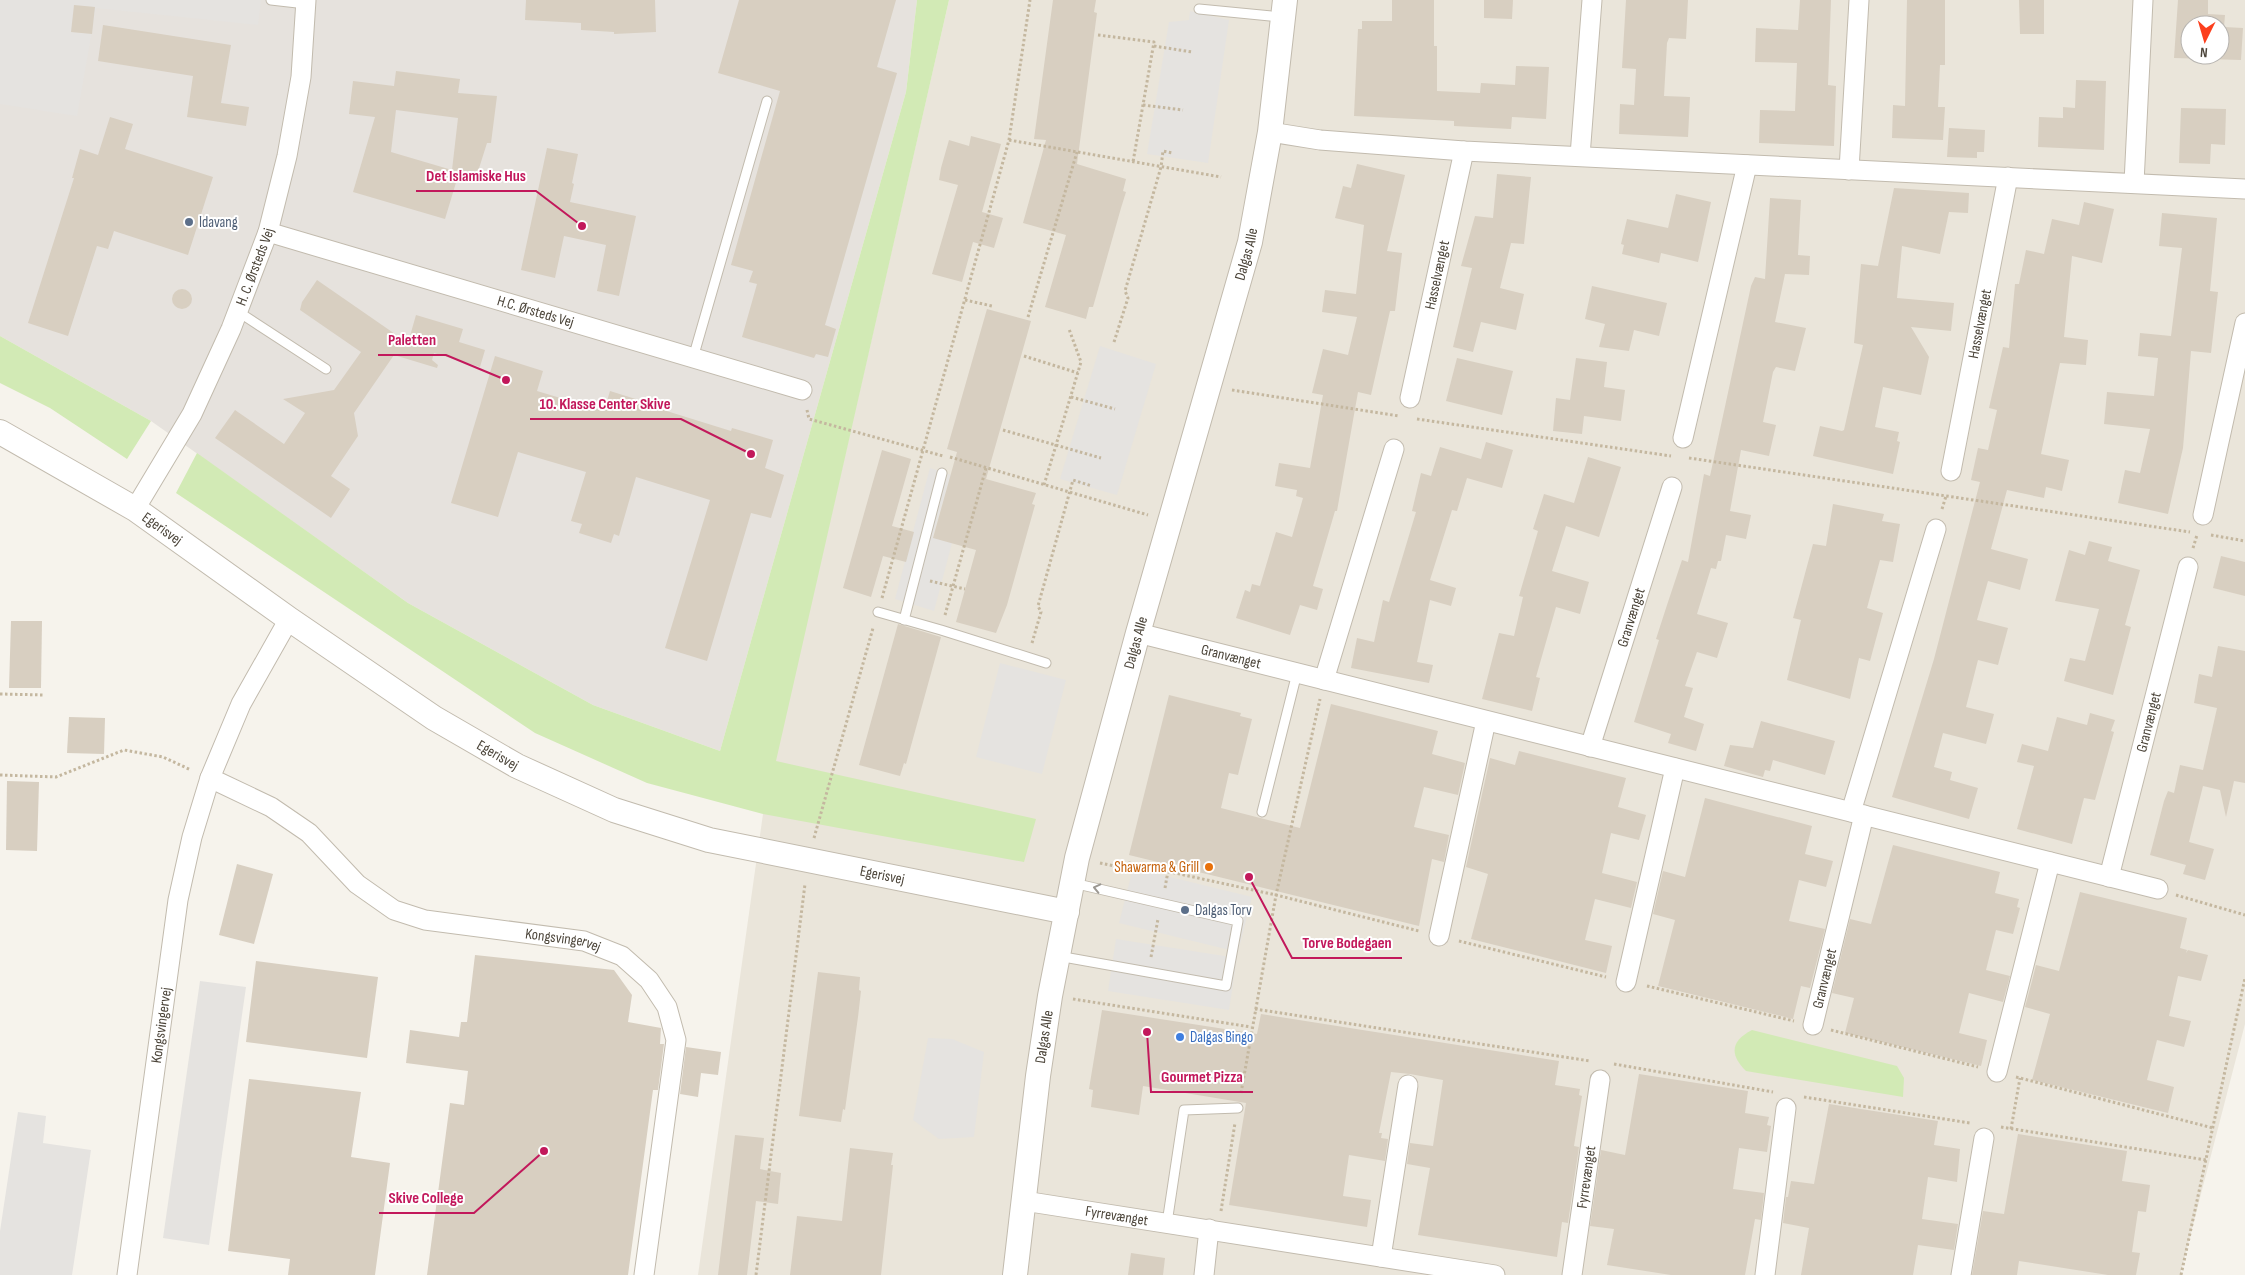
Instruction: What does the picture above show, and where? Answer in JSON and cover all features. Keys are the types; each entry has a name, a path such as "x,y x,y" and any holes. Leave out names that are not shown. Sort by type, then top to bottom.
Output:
{"street":[{"path":"1580,156 1592,0"},
{"path":"1849,170 1859,0"},
{"path":"2134,183 2143,0"},
{"name":"H. C. Ørsteds Vej","path":"135,509 192,414 237,311 268,232 287,156 301,77 306,2"},
{"name":"Dalgas Alle","path":"1015,1275 1038,1076 1050,996 1077,858 1138,633 1250,242 1270,132 1284,9"},
{"path":"1270,132 1320,140 1464,150 2245,189"},
{"name":"Hasselvænget","path":"1410,398 1464,150"},
{"path":"1683,438 1747,165"},
{"name":"Hasselvænget","path":"1951,471 2008,177"},
{"name":"H.C. Ørsteds Vej","path":"268,232 802,390"},
{"path":"2201,524 2245,323"},
{"name":"Egerisvej","path":"0,432 135,509 289,619 434,718 518,766 623,813 709,840 1067,912"},
{"path":"1324,680 1394,449"},
{"name":"Granvænget","path":"1590,747 1672,487"},
{"name":"Granvænget","path":"1813,1025 1857,814 1936,529"},
{"name":"Granvænget","path":"2109,877 2188,567"},
{"name":"Kongsvingervej","path":"127,1275 178,900 192,837 210,778 241,704 289,619"},
{"name":"Granvænget","path":"1138,633 2158,889"},
{"path":"1439,936 1486,721"},
{"path":"1626,982 1675,768"},
{"name":"Kongsvingervej","path":"210,778 271,807 309,833 357,884 394,910 425,920 584,941 622,956 649,980 667,1007 676,1040 644,1275"},
{"path":"1997,1072 2050,862"},
{"name":"Fyrrevænget","path":"1572,1275 1603,1071"},
{"path":"1381,1257 1408,1085"},
{"path":"1764,1275 1790,1099"},
{"path":"1961,1275 1983,1129"},
{"name":"Fyrrevænget","path":"1024,1201 1495,1275"},
{"path":"1204,1275 1213,1230"}],"lane":[{"path":"271,0 306,2"},
{"name":"Dalgas Alle","path":"1199,9 1284,9"},
{"path":"693,358 767,101"},
{"path":"237,311 326,369"},
{"path":"904,620 942,474"},
{"path":"878,612 1046,663"},
{"path":"1262,812 1297,673"},
{"path":"1058,956 1226,986 1238,921 1073,882"},
{"path":"1167,1223 1184,1110 1238,1108"}],"path":[{"path":"756,1275 808,861 924,450 1008,140 1030,0"},
{"path":"1098,35 1154,42 1133,162"},
{"path":"1154,46 1192,52"},
{"path":"1143,105 1183,110"},
{"path":"1008,140 1221,177"},
{"path":"1028,317 1077,152"},
{"path":"1114,342 1128,298 1125,291 1161,167 1162,152 1173,153"},
{"path":"965,300 992,306"},
{"path":"1044,485 1081,362 1069,329"},
{"path":"1024,356 1078,373"},
{"path":"1208,386 1946,496 2201,524 2245,541"},
{"path":"802,390 809,419 1170,521"},
{"path":"1071,397 1115,409"},
{"path":"1406,417 1410,398"},
{"path":"1004,430 1101,458"},
{"path":"941,630 986,468"},
{"path":"1936,529 1951,471"},
{"path":"1028,658 1041,612 1038,606 1074,480 1092,486"},
{"path":"2188,567 2201,524"},
{"path":"915,578 965,589"},
{"path":"1213,1230 1238,1108 1276,895 1324,680"},
{"path":"0,694 45,695"},
{"path":"0,775 56,776 124,750 163,757 210,778"},
{"path":"1077,858 1120,867 1129,863 1276,895 1626,982 1813,1025 2214,1128"},
{"path":"1148,972 1168,872"},
{"path":"2158,889 2245,915"},
{"path":"2181,1275 2245,978"},
{"path":"1050,996 1252,1027"},
{"path":"1255,1008 1596,1061"},
{"path":"1603,1071 1983,1129 2011,1129 2206,1160"},
{"path":"2011,1129 2020,1078"}],"shaded area":[{"path":"0,0 917,0 906,92 720,751 593,705 408,603 151,421 0,336"},
{"path":"0,0 261,0 258,25 96,8 77,116 0,104"},
{"path":"949,0 2245,0 2245,1024 2180,1275 698,1275 763,814"},
{"path":"1190,11 1229,20 1208,163 1147,154 1169,22 1189,20"},
{"path":"1100,346 1156,364 1117,495 1060,479"},
{"path":"930,468 951,475 933,537 952,543 934,611 895,599"},
{"path":"1000,663 1066,680 1042,774 976,757"},
{"name":"Dalgas Torv","path":"1133,868 1252,897 1238,952 1119,923"},
{"name":"Dalgas Torv","path":"1116,939 1237,958 1229,1010 1108,991"},
{"path":"200,981 246,987 209,1245 163,1238"},
{"path":"928,1038 952,1039 984,1052 974,1137 939,1139 913,1120"},
{"path":"18,1112 46,1116 43,1143 91,1150 72,1275 0,1275 0,1231"}],"green space":[{"path":"917,0 949,0 776,761 1036,819 1024,862 763,814 647,783 535,733 176,493 197,453 408,603 593,705 720,751 906,92"},
{"path":"0,336 151,421 127,459 50,408 0,383"},
{"path":"1752,1030 1897,1066 1904,1078 1903,1097 1746,1071 1737,1059 1735,1048 1736,1043"}],"building":[{"path":"526,0 655,0 656,32 614,34 614,32 581,30 581,23 525,20"},
{"path":"739,0 896,0 877,67 897,73 825,325 836,329 828,357 816,354 814,358 742,337 757,284 749,282 753,271 731,265 780,91 718,73"},
{"path":"1053,0 1096,0 1094,12 1097,13 1077,164 1126,179 1123,191 1126,192 1093,307 1089,307 1086,319 1045,307 1066,235 1023,223 1046,140 1034,139"},
{"path":"1392,0 1434,0 1434,46 1437,46 1437,91 1480,93 1481,83 1515,85 1516,66 1549,67 1546,119 1512,117 1511,129 1454,126 1454,121 1354,116 1358,29 1362,29 1362,21 1392,21"},
{"path":"1484,0 1513,0 1512,19 1484,18"},
{"path":"1626,0 1688,0 1686,39 1669,38 1667,43 1664,96 1690,97 1688,137 1619,134 1620,104 1634,105 1636,69 1622,68"},
{"path":"1800,0 1831,0 1828,85 1836,86 1834,146 1759,143 1760,110 1795,111 1797,63 1755,62 1756,28 1798,30"},
{"path":"1907,0 1945,0 1945,65 1940,65 1938,107 1945,107 1943,140 1892,138 1893,105 1905,106"},
{"path":"2019,0 2044,0 2044,34 2020,34"},
{"path":"2178,0 2208,0 2208,14 2225,15 2180,15 2180,58 2174,58"},
{"path":"74,5 95,7 92,34 71,32"},
{"path":"103,25 231,45 221,103 249,107 246,126 187,117 193,76 98,61"},
{"path":"2230,27 2243,28 2241,60 2230,60"},
{"path":"396,71 460,79 458,93 497,96 491,143 487,143 475,181 458,176 445,219 353,192 375,117 349,114 353,81 394,86","holes":["396,110 458,118 452,170 391,152"]},
{"path":"2076,80 2106,81 2104,150 2038,147 2039,117 2063,118 2063,107 2075,108"},
{"path":"2181,108 2226,109 2225,145 2211,144 2210,164 2179,163"},
{"path":"110,117 133,124 125,149 213,177 188,255 114,231 108,249 97,246 68,336 28,323 74,178 72,178 80,149 98,155"},
{"path":"1949,128 1985,130 1984,152 1977,152 1977,158 1947,157"},
{"path":"971,136 1001,144 982,212 1003,218 994,248 973,242 962,282 932,274 958,185 939,180 941,168 949,140 969,146"},
{"path":"547,148 578,154 570,202 636,216 619,296 597,291 606,245 564,236 555,278 521,270"},
{"path":"1357,164 1405,175 1387,251 1402,253 1395,311 1390,311 1371,395 1358,392 1337,511 1335,511 1313,586 1323,589 1317,610 1300,605 1290,635 1236,618 1245,590 1250,592 1252,584 1260,586 1276,532 1292,537 1303,498 1296,496 1297,490 1275,486 1279,463 1310,468 1323,395 1312,393 1323,349 1348,355 1357,317 1322,312 1325,290 1356,294 1364,225 1335,218 1343,186 1351,188"},
{"path":"1497,174 1531,177 1524,244 1511,243 1500,288 1524,294 1516,330 1481,322 1473,352 1453,347 1472,268 1461,266 1475,216 1493,218"},
{"path":"1894,188 1969,193 1968,213 1949,212 1940,254 1902,246 1897,298 1954,303 1951,331 1911,327 1929,357 1921,395 1883,387 1875,427 1899,432 1897,441 1900,442 1893,474 1813,456 1820,426 1844,430 1863,345 1854,343 1861,264 1878,266"},
{"path":"1676,194 1711,202 1698,262 1661,253 1659,263 1622,254 1624,245 1621,244 1627,219 1668,228"},
{"path":"1770,198 1801,200 1798,255 1810,256 1809,275 1785,274 1775,322 1806,328 1795,371 1776,367 1773,372 1763,422 1776,425 1769,456 1741,450 1730,511 1751,515 1746,539 1726,535 1721,561 1718,561 1716,569 1711,568 1697,614 1728,623 1717,658 1697,652 1685,686 1693,688 1684,717 1704,724 1696,751 1668,743 1671,734 1634,722 1659,640 1656,639 1682,560 1688,562 1704,474 1710,476 1751,286 1755,277 1765,279"},
{"path":"2084,202 2114,209 2102,263 2072,256 2064,337 2088,340 2086,365 2060,363 2041,454 2069,460 2062,491 2046,487 2044,498 2007,490 1991,549 2028,559 2020,590 1988,581 1977,620 2008,628 1998,665 1978,660 1966,707 1994,714 1986,744 1943,733 1934,767 1952,772 1950,780 1978,788 1969,819 1892,797 1934,659 1980,482 1971,480 1978,448 1988,450 1997,410 1989,408 2003,347 2009,348 2015,284 2019,284 2026,250 2044,254 2052,219 2079,225"},
{"path":"2162,213 2217,218 2210,291 2218,292 2211,353 2191,351 2183,448 2168,514 2118,503 2125,470 2140,473 2150,429 2104,424 2107,392 2154,396 2158,358 2138,356 2140,333 2171,336 2182,248 2159,246"},
{"path":"317,280 408,343 416,315 463,329 459,342 485,350 480,367 434,353 432,360 438,365 437,368 394,355 354,413 358,436 331,476 350,489 331,518 215,438 235,410 284,444 305,413 283,399 334,390 361,352 300,310 302,302"},
{"path":"1592,286 1667,303 1659,336 1634,330 1629,351 1599,347 1605,324 1585,319"},
{"path":"182,289 189,292 192,299 189,306 182,309 175,306 172,299 175,292"},
{"path":"987,309 1031,321 986,479 1036,493 1032,504 1035,505 1007,605 996,633 956,622 976,550 933,538 957,452 947,449"},
{"path":"495,356 543,371 537,391 604,411 610,391 731,431 732,428 773,440 765,468 784,475 771,518 751,513 707,661 665,648 710,500 636,477 619,536 614,534 611,543 579,533 582,524 571,521 586,472 518,452 498,517 451,503"},
{"path":"1457,358 1513,371 1502,415 1446,401"},
{"path":"1576,358 1607,362 1604,387 1625,390 1621,421 1584,416 1582,434 1553,431 1556,398 1570,400"},
{"path":"1486,442 1513,450 1502,488 1467,478 1457,511 1452,510 1430,580 1456,588 1451,606 1430,600 1417,662 1433,665 1429,683 1351,668 1357,638 1374,642 1383,600 1389,602 1416,512 1412,511 1421,473 1431,476 1440,447 1481,459"},
{"path":"882,450 911,459 892,526 914,532 906,562 883,556 871,597 843,588"},
{"path":"1588,457 1621,467 1599,537 1566,526 1552,571 1589,582 1580,614 1556,607 1536,677 1540,678 1532,711 1482,699 1499,633 1514,636 1523,597 1519,596 1538,531 1533,529 1544,494 1574,503"},
{"path":"1833,504 1884,514 1882,521 1900,524 1893,562 1880,560 1867,608 1883,613 1870,661 1859,658 1850,699 1787,680 1801,620 1793,618 1813,544 1826,546"},
{"path":"2089,541 2112,547 2108,561 2140,570 2125,625 2131,627 2113,695 2064,681 2070,658 2085,661 2099,609 2055,601 2069,550 2085,555"},
{"path":"2221,556 2245,562 2245,596 2213,588"},
{"path":"11,621 42,621 41,688 9,688"},
{"path":"898,624 941,637 906,764 904,763 900,776 859,765"},
{"path":"2218,646 2245,651 2245,783 2234,781 2226,817 2220,790 2203,786 2189,842 2214,849 2205,880 2183,874 2186,865 2150,855 2164,801 2168,791 2174,793 2180,765 2203,770 2217,708 2194,703 2199,674 2212,677"},
{"path":"1169,695 1241,713 1240,716 1252,719 1238,775 1229,773 1221,808 1300,828 1331,704 1438,731 1432,754 1465,763 1458,795 1424,787 1414,827 1449,835 1444,862 1432,859 1419,926 1129,855"},
{"path":"2090,713 2115,720 2111,731 2114,732 2095,800 2084,798 2072,844 2017,829 2034,766 2017,762 2022,744 2048,751 2057,717 2087,725"},
{"path":"69,717 105,718 104,754 67,753"},
{"path":"1761,721 1835,741 1825,775 1773,760 1770,771 1765,770 1763,777 1724,766 1730,745 1753,748"},
{"path":"1519,751 1626,778 1618,807 1646,815 1639,840 1611,833 1602,873 1637,882 1631,908 1595,899 1585,940 1612,946 1606,973 1471,939 1488,874 1466,867 1490,758 1515,765"},
{"path":"7,781 39,782 37,851 6,850"},
{"path":"1705,798 1812,826 1805,854 1833,861 1826,887 1799,880 1789,921 1825,929 1810,988 1801,986 1793,1019 1658,986 1675,920 1653,914 1663,871 1685,877"},
{"path":"1893,845 2000,872 1995,893 2019,899 2017,907 2020,908 2013,934 1996,930 1986,970 2010,976 2003,1002 1969,993 1959,1033 1987,1040 1981,1066 1845,1033 1854,998 1832,993 1850,919 1871,924"},
{"path":"237,864 273,874 254,944 219,935"},
{"path":"2080,892 2187,918 2180,948 2187,950 2186,953 2188,950 2208,955 2201,981 2178,976 2169,1016 2191,1021 2184,1047 2157,1040 2147,1080 2174,1087 2168,1113 2032,1080 2050,1014 2025,1007 2036,965 2059,971"},
{"path":"475,955 614,970 632,995 628,1022 661,1028 660,1044 664,1044 658,1090 653,1090 628,1275 427,1275 450,1103 464,1105 468,1071 406,1063 410,1030 459,1037 461,1022 467,1022"},
{"path":"256,961 378,977 367,1058 246,1042"},
{"path":"818,972 860,977 859,990 861,991 858,1017 845,1110 843,1109 841,1122 799,1116"},
{"path":"1102,1010 1257,1034 1261,1014 1559,1061 1555,1085 1580,1089 1579,1095 1582,1096 1574,1146 1579,1147 1568,1223 1562,1222 1557,1257 1418,1235 1430,1168 1407,1164 1410,1143 1433,1146 1443,1080 1410,1074 1391,1072 1379,1133 1382,1133 1381,1138 1388,1139 1385,1161 1349,1155 1343,1196 1371,1200 1367,1227 1229,1205 1246,1103 1143,1086 1139,1115 1091,1107 1093,1090 1089,1089"},
{"path":"686,1047 721,1052 718,1075 701,1073 698,1097 680,1094"},
{"path":"1639,1074 1748,1091 1745,1113 1769,1117 1767,1125 1771,1126 1767,1152 1739,1148 1733,1189 1764,1193 1761,1220 1755,1219 1745,1275 1671,1275 1607,1265 1614,1229 1590,1226 1601,1150 1625,1155"},
{"path":"249,1079 361,1092 351,1157 390,1163 375,1275 288,1275 290,1259 228,1251"},
{"path":"1829,1104 1938,1121 1934,1145 1960,1149 1957,1182 1928,1177 1922,1219 1958,1224 1954,1250 1918,1245 1913,1275 1801,1275 1809,1228 1783,1223 1786,1197 1788,1197 1791,1181 1814,1184"},
{"path":"2018,1134 2127,1151 2122,1181 2150,1185 2146,1212 2138,1211 2132,1252 2140,1253 2136,1275 2108,1275 2019,1261 2017,1275 1972,1275 1983,1211 2004,1214"},
{"path":"735,1135 764,1138 760,1169 781,1173 778,1204 756,1201 747,1275 718,1275"},
{"path":"850,1148 893,1153 881,1275 790,1275 797,1216 842,1221"},
{"path":"1131,1253 1165,1258 1163,1275 1128,1275"}],"place":[{"name":"Idavang","path":"189,222"},
{"name":"Det Islamiske Hus","path":"582,226"},
{"name":"Paletten","path":"506,380"},
{"name":"10. Klasse Center Skive","path":"751,454"},
{"name":"Shawarma & Grill","path":"1209,867"},
{"name":"Torve Bodegaen","path":"1249,877"},
{"name":"Dalgas Torv","path":"1185,910"},
{"name":"Gourmet Pizza","path":"1147,1032"},
{"name":"Dalgas Bingo","path":"1180,1037"},
{"name":"Skive College","path":"544,1151"}]}
